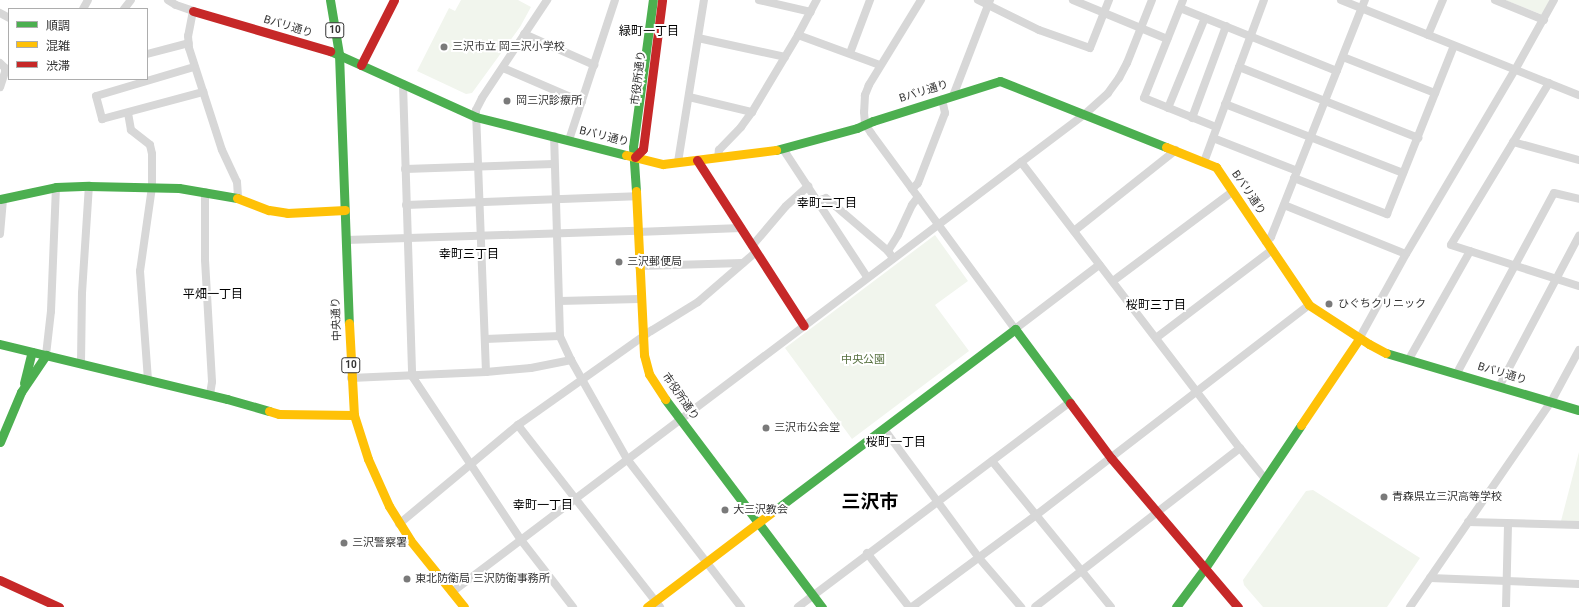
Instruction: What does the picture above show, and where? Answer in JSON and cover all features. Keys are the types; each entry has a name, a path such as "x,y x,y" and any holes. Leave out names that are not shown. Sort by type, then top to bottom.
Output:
{"street":[{"path":"125,8 131,0"},
{"path":"168,0 176,5 193,11 188,43 194,68 222,150 237,182 238,198"},
{"name":"中央通り","path":"330,0 339,54 351,378 354,414 368,459 378,484 399,524 464,607"},
{"path":"361,65 394,0"},
{"path":"486,372 476,110 482,98 547,0"},
{"path":"569,140 615,0"},
{"name":"市役所通り","path":"653,0 633,147 635,157 642,338 650,374 657,388 822,607"},
{"name":"市役所通り","path":"635,157 642,149 662,0"},
{"path":"678,162 704,0"},
{"path":"760,0 811,12"},
{"path":"718,157 719,150 741,127 752,112 817,0"},
{"path":"850,53 870,0"},
{"path":"921,0 880,65 865,95 865,124 1015,329 1112,458 1238,607"},
{"path":"978,0 989,2 1040,30 1090,48 1109,0"},
{"path":"1073,0 1167,39"},
{"path":"452,592 804,326 867,277 891,255 939,225 1086,114 1108,93 1119,78 1152,0"},
{"path":"1183,0 1144,98 1216,127"},
{"path":"1204,162 1263,0"},
{"path":"1341,0 1579,95"},
{"path":"1266,242 1271,237 1365,0"},
{"path":"1428,35 1443,0"},
{"path":"1495,0 1544,20"},
{"path":"1176,607 1205,568 1359,339 1406,254 1516,70 1554,0"},
{"path":"953,96 989,2"},
{"path":"1180,8 1337,71"},
{"name":"Bバリ通り","path":"193,11 339,54 476,117 663,164 783,149 1000,81 1006,82 1216,167 1309,305 1359,339 1381,351 1579,410"},
{"path":"1168,108 1206,18"},
{"path":"1192,118 1226,26"},
{"path":"524,34 594,65"},
{"path":"798,35 880,65"},
{"path":"698,38 785,57"},
{"path":"148,54 188,43"},
{"path":"1213,138 1387,214 1454,46"},
{"path":"1342,57 1435,93"},
{"path":"0,62 5,68 5,72 0,88"},
{"path":"1239,67 1418,138"},
{"path":"194,68 96,96 102,119 203,92"},
{"path":"502,68 582,102"},
{"path":"1549,83 1451,245 1579,286"},
{"path":"403,84 412,376 472,463 522,540 573,607"},
{"path":"689,97 752,112"},
{"path":"912,189 918,184 946,113 942,99"},
{"path":"1225,104 1404,173"},
{"path":"128,113 131,130 150,145 152,154 152,187 140,271 148,381"},
{"path":"554,136 560,336 571,360 627,459 741,607"},
{"path":"1513,142 1579,160"},
{"path":"783,149 867,277"},
{"path":"1074,231 1176,150"},
{"path":"697,160 804,326"},
{"path":"1021,162 1265,479"},
{"path":"405,169 554,164"},
{"path":"81,363 82,293 89,186"},
{"path":"399,524 518,425 642,338 698,302 744,263 786,206 808,186"},
{"path":"0,234 2,199 56,187 152,187 205,192 238,198 269,210 287,213 345,210"},
{"path":"21,392 46,355 51,311 56,187"},
{"path":"205,192 205,260 212,382 210,395"},
{"path":"1113,282 1232,192"},
{"path":"1457,373 1554,193 1579,198"},
{"path":"406,205 636,196"},
{"path":"891,255 898,235 912,205 918,196"},
{"path":"817,201 826,198 891,255"},
{"path":"1284,205 1406,254"},
{"path":"346,240 741,228"},
{"path":"1500,386 1579,236"},
{"path":"1156,338 1272,250"},
{"path":"1409,359 1470,251"},
{"path":"639,266 744,263"},
{"path":"518,425 654,605 707,562 1099,265"},
{"path":"559,301 640,299"},
{"path":"912,607 1112,458 1309,305"},
{"path":"485,339 560,336"},
{"path":"0,344 210,395 279,414 354,414"},
{"path":"1410,607 1551,402 1579,350"},
{"path":"0,442 21,392 32,352"},
{"path":"351,378 486,372 531,368 571,360"},
{"path":"798,607 1070,402"},
{"path":"884,429 936,502 979,558 1021,607"},
{"path":"1034,607 1156,511 1240,448"},
{"path":"992,461 1035,516 1111,607"},
{"path":"1468,522 1579,525"},
{"path":"1506,607 1508,524"},
{"path":"867,554 909,607"},
{"path":"1430,578 1579,584"},
{"path":"0,580 59,607"}],"green space":[{"path":"461,0 518,0 531,7 520,27 472,93 466,94 417,71 449,8 455,11"},
{"path":"1505,0 1550,0 1543,15"},
{"name":"中央公園","path":"935,235 968,281 935,305 969,351 852,439 785,348"},
{"path":"1579,452 1579,522 1561,521"},
{"path":"1313,490 1420,558 1387,607 1263,607 1244,585 1243,580 1306,491"}],"traffic: fast":[{"path":"330,0 339,54 349,323"},
{"path":"636,191 633,147 653,0"},
{"path":"330,51 476,117 626,155"},
{"path":"776,150 857,128 873,121 1000,81 1166,147"},
{"path":"0,199 56,187 89,186 179,188 237,198"},
{"path":"775,510 1015,329 1070,403"},
{"path":"0,344 227,399 269,411"},
{"path":"24,383 32,352"},
{"path":"1386,353 1579,410"},
{"path":"0,442 21,392 46,355"},
{"path":"665,399 822,607"},
{"path":"1176,607 1205,568 1301,425"}],"traffic: slow":[{"path":"1166,147 1216,167 1309,305 1369,344 1386,353"},
{"path":"626,155 663,164 776,150"},
{"path":"636,191 644,355 649,374 665,399"},
{"path":"237,198 269,210 287,213 345,210"},
{"path":"349,323 354,415 368,459 389,506 410,540 464,607"},
{"path":"1301,425 1359,339"},
{"path":"269,411 279,414 354,415"},
{"path":"647,607 775,510"}],"traffic: jam":[{"path":"361,65 394,0"},
{"path":"635,157 643,149 662,0"},
{"path":"193,11 330,51"},
{"path":"697,160 804,326"},
{"path":"1070,403 1111,458 1238,607"},
{"path":"0,580 59,607"}],"place":[{"name":"三沢市立 岡三沢小学校","path":"444,47"},
{"name":"岡三沢診療所","path":"507,101"},
{"name":"三沢郵便局","path":"619,262"},
{"name":"ひぐちクリニック","path":"1329,304"},
{"name":"三沢市公会堂","path":"766,428"},
{"name":"青森県立三沢高等学校","path":"1384,497"},
{"name":"大三沢教会","path":"725,510"},
{"name":"三沢警察署","path":"344,543"},
{"name":"東北防衛局 三沢防衛事務所","path":"407,579"}],"district":[{"name":"緑町一丁目","path":"649,32"},
{"name":"幸町二丁目","path":"827,204"},
{"name":"幸町三丁目","path":"469,255"},
{"name":"平畑一丁目","path":"213,295"},
{"name":"桜町三丁目","path":"1156,306"},
{"name":"桜町一丁目","path":"896,443"},
{"name":"三沢市","path":"870,502"},
{"name":"幸町一丁目","path":"543,506"}]}
